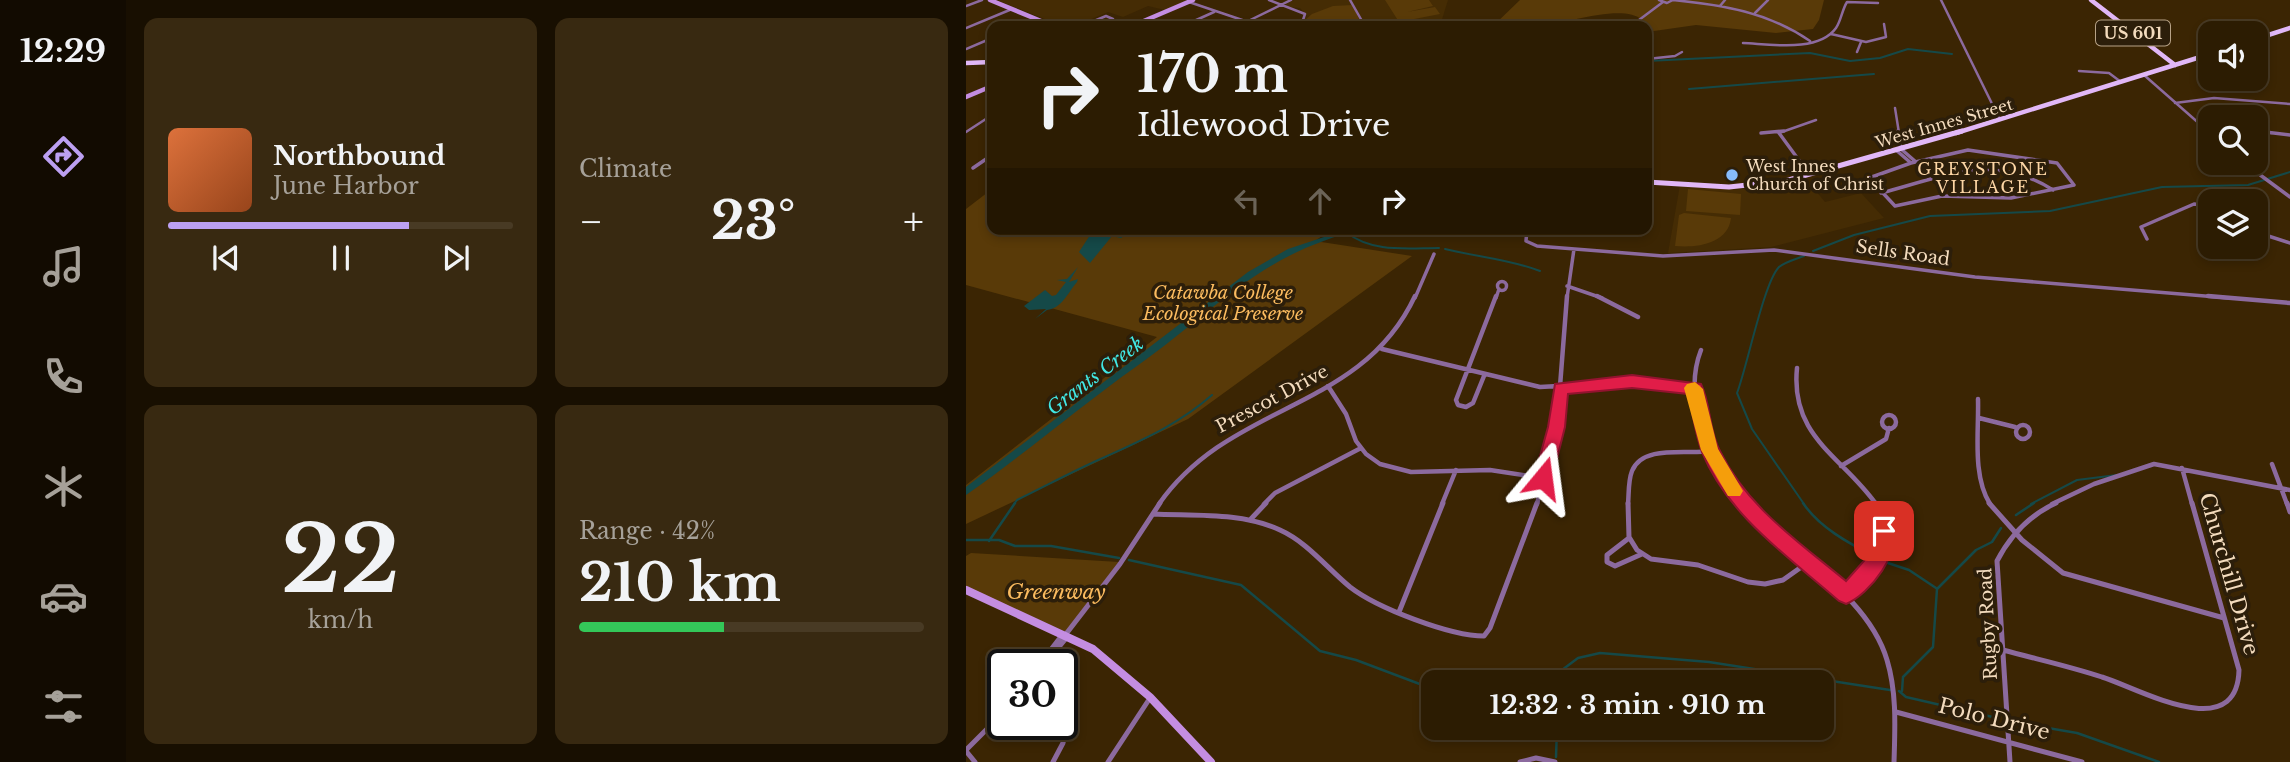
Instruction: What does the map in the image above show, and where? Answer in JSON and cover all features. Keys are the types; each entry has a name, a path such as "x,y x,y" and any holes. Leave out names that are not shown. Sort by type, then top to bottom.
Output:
{"main road":[{"name":"US 601","path":"2091,0 2175,65 2198,58"},
{"path":"2268,35 2290,28"},
{"path":"966,63 987,62"},
{"name":"West Innes Street","path":"1652,182 1741,187 1809,174 2001,120 2175,65"}],"street":[{"path":"966,6 982,0"},
{"path":"990,0 1037,20"},
{"path":"1269,0 1306,16 1299,21"},
{"path":"1144,21 1191,1 1248,21 1291,0"},
{"path":"1350,0 1363,20"},
{"path":"1637,21 1661,1 1673,0 1755,13 1788,25 1810,42"},
{"path":"1720,6 1725,0"},
{"path":"1755,13 1768,0"},
{"path":"1941,0 1990,106 2001,120"},
{"path":"1743,43 1783,45 1810,42 1830,33 1847,2 1878,3"},
{"path":"966,27 1011,9"},
{"path":"1194,21 1216,11"},
{"path":"1094,21 1106,16 1113,19"},
{"path":"1830,33 1861,42 1879,41 1886,37 1884,24"},
{"path":"966,50 987,40"},
{"path":"1857,52 1861,42"},
{"path":"1652,58 1675,56 1682,52"},
{"path":"2079,71 2109,73 2121,82"},
{"path":"2144,75 2198,123"},
{"path":"966,97 987,88"},
{"path":"2175,103 2227,99 2290,104"},
{"path":"1895,108 1899,150 1913,163"},
{"path":"966,132 987,119"},
{"path":"1761,133 1779,134 1816,120"},
{"path":"2268,132 2290,135"},
{"path":"1779,134 1809,174"},
{"path":"1964,150 2057,163 2074,185 2011,198 1942,196 1895,206 1881,193 1870,177 1913,163 1964,150"},
{"path":"973,168 987,158"},
{"path":"1881,193 1975,168 2033,177 2053,190"},
{"path":"2258,175 2270,186 2290,197"},
{"path":"2147,239 2140,230 2141,227 2198,204"},
{"name":"Sells Road","path":"1526,235 1529,244 1574,249 1663,256 1774,250 1975,277 2290,303"},
{"path":"2268,236 2290,243"},
{"path":"1153,514 1250,520 1292,537 1356,591 1399,612 1473,636 1484,636 1490,628 1543,478 1557,427 1567,286 1574,249"},
{"name":"Prescot Drive","path":"1054,649 1118,568 1175,482 1216,445 1328,386 1362,366 1382,349 1398,327 1434,254"},
{"path":"1567,286 1608,300 1638,317"},
{"path":"1484,376 1474,403 1462,407 1456,400 1499,289"},
{"path":"1382,349 1484,376 1561,388 1632,382 1695,389"},
{"path":"1700,350 1695,389 1710,450 1731,486 1752,514 1846,594 1873,626 1885,651 1893,679 1896,712 1894,762"},
{"path":"1797,368 1795,392 1804,422 1821,447 1875,499 1884,531 1880,555 1873,568 1846,594"},
{"path":"1328,386 1346,414 1361,448 1372,459 1411,472 1500,471 1543,478"},
{"path":"1978,399 1983,490 1992,506 2045,562 2067,575 2225,618"},
{"path":"1979,418 2016,427"},
{"path":"1841,466 1886,439 1889,428"},
{"path":"1250,520 1275,493 1361,448"},
{"path":"1710,450 1688,455 1652,456 1635,465 1630,475 1628,497 1629,538 1642,554 1653,560 1699,565 1766,584 1788,578 1807,563"},
{"name":"Rugby Road","path":"2010,762 1997,561 2002,549 2016,533 2039,511 2094,484 2154,464 2290,490"},
{"path":"2272,464 2290,512"},
{"name":"Churchill Drive","path":"2003,650 2110,679 2182,706 2204,709 2224,704 2232,698 2239,681 2225,618 2182,468"},
{"path":"1399,612 1456,470"},
{"path":"1629,538 1612,548 1607,555 1607,562 1615,566 1642,554"},
{"path":"966,590 1066,635 1102,655 1150,697 1211,762"},
{"path":"1108,762 1150,697"},
{"name":"Polo Drive","path":"1896,712 2009,740 2082,762"},
{"path":"975,762 966,750 987,729"},
{"path":"1052,762 1063,740"},
{"path":"1520,762 1536,758 1556,762"}],"shaded area":[{"path":"997,0 1188,0 1165,10 1148,6 1123,17 1108,12 1087,21 1050,21"},
{"path":"1294,0 1448,0 1442,21 1300,21 1307,16 1300,8 1287,7 1286,4"},
{"path":"1806,179 1825,202 1861,193 1884,218 1771,247 1668,253 1680,185 1736,190"}],"green space":[{"path":"1385,0 1429,0 1433,6 1407,12 1435,7 1440,14 1404,21 1398,21"},
{"path":"1520,0 1824,0 1819,20 1813,29 1776,33 1696,25 1652,31 1652,21 1641,21 1634,15 1622,13 1569,21 1498,21"},
{"path":"1353,5 1359,19 1365,21 1304,21 1312,14 1333,6"},
{"path":"1688,189 1741,194 1740,215 1686,211"},
{"name":"Catawba College Ecological Preserve","path":"987,193 987,235 1324,235 1315,241 1412,256 1188,419 966,524 966,485 1157,337 966,285 966,209"},
{"path":"1684,213 1731,218 1724,234 1710,243 1675,246 1679,215"},
{"name":"Greenway","path":"971,553 1119,562 1066,632 966,587 966,556"}],"water":[{"path":"1090,235 1126,235 1121,238 1112,236 1090,263 1079,252"},
{"path":"1330,235 1342,235 1296,252 1242,285 966,495 966,487 1248,272 1288,249"},
{"path":"1078,267 1069,282 1078,279 1077,282 1064,300 1035,319 1046,309 1029,310 1024,306 1045,290 1052,296 1056,295 1066,282 1057,280 1067,279"}],"waterway":[{"path":"1652,61 1810,53 1850,61 1880,58 1908,49 1952,54"},
{"path":"1689,89 1874,74"},
{"path":"1813,251 1854,235 1930,216 2050,211 2162,187 2248,185 2290,172"},
{"path":"1350,235 1378,246 1439,248"},
{"path":"1445,249 1540,271"},
{"path":"1804,256 1781,265 1773,276 1737,393 1752,429 1804,504"},
{"path":"1014,504 1017,500 1161,430 1212,395"},
{"path":"2031,504 2077,480 2117,475"},
{"path":"990,540 1015,503"},
{"path":"1803,503 1826,527 1874,556"},
{"path":"2016,515 2034,503"},
{"path":"1902,691 1903,677 1933,647 1937,589 1976,550 1992,542 2001,528"},
{"path":"966,540 990,540"},
{"path":"990,540 999,540 1015,546 1051,546 1119,558"},
{"path":"1129,560 1241,585 1320,651 1356,660 1421,684"},
{"path":"1882,561 1909,570 1936,588"},
{"path":"1562,670 1578,658 1600,653 1709,662 1761,670"},
{"path":"1834,681 1890,690"},
{"path":"1899,691 1906,697 1997,718"},
{"path":"2019,723 2077,733 2159,762"},
{"path":"1556,757 1557,740"}],"slow traffic":[{"path":"1692,388 1695,389 1710,450 1734,491"}],"place":[{"name":"West Innes Church of Christ","path":"1732,175"}],"district":[{"name":"GREYSTONE VILLAGE","path":"1983,178"}],"route":[{"path":"1543,478 1557,427 1561,388 1632,382 1695,389 1710,450 1742,502 1780,540 1846,594 1873,568 1884,543 1884,531"}],"water label":[{"name":"Grants Creek","path":"1095,376"}]}
